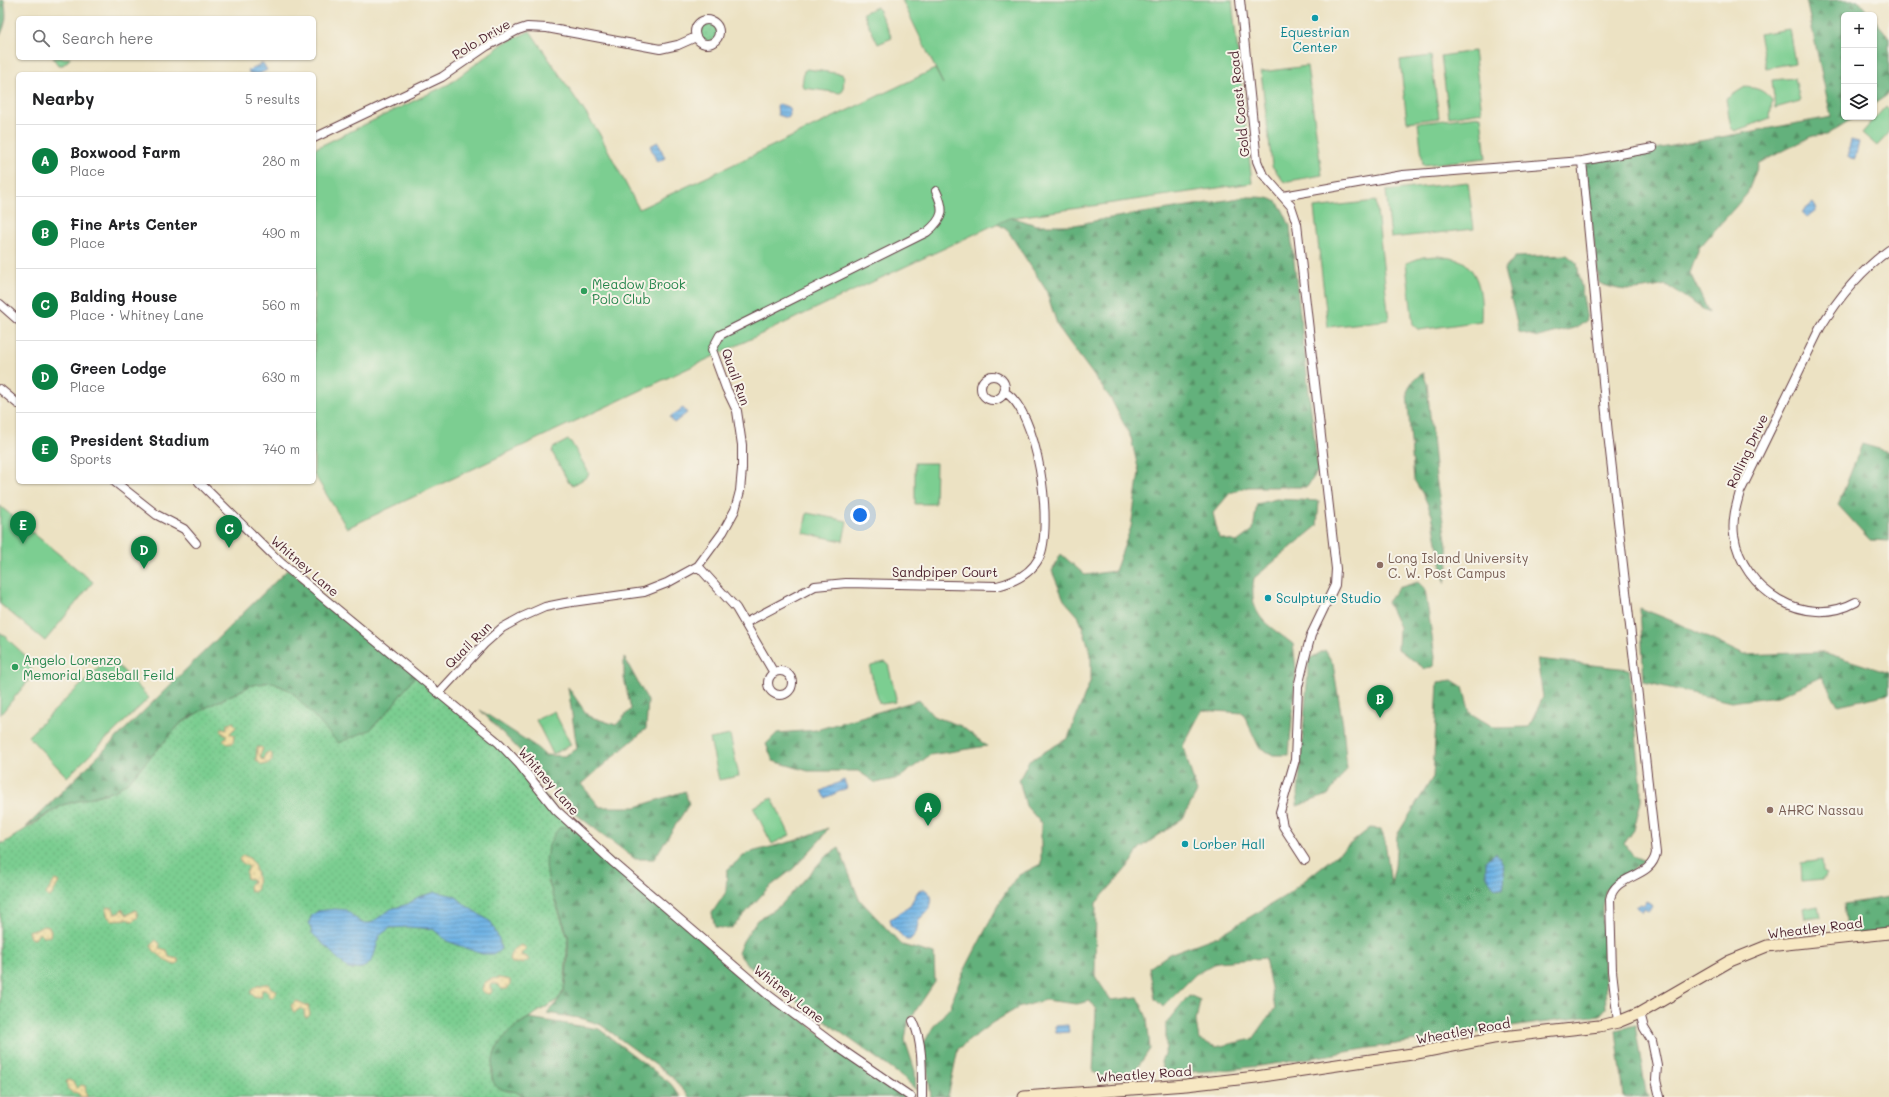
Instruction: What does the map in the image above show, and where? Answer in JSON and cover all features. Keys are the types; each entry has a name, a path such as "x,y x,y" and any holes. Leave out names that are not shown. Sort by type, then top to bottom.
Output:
{"main road":[{"name":"Wheatley Road","path":"1024,1097 1186,1085 1256,1077 1412,1054 1493,1038 1599,1026 1618,1022 1640,1013 1730,962 1767,946 1889,933"}],"street":[{"name":"Gold Coast Road","path":"1240,0 1257,161 1262,173 1291,206 1297,224 1336,569 1335,585 1311,635 1298,688 1295,760 1280,812 1283,826 1305,860"},
{"name":"Polo Drive","path":"316,137 442,77 487,46 527,27 547,28 660,49 678,45 696,37"},
{"path":"1283,196 1403,175 1582,161 1654,148"},
{"path":"1582,161 1608,434 1656,853 1655,860 1650,868 1616,886 1612,891 1610,899 1612,971 1618,1022"},
{"name":"Quail Run","path":"439,693 484,644 502,628 520,618 545,607 644,592 668,583 698,566 723,532 735,510 740,491 742,445 737,411 726,388 712,350 720,335 927,232 937,224 940,218 942,207 936,191"},
{"name":"Rolling Drive","path":"1856,602 1848,606 1832,610 1811,611 1791,606 1770,595 1750,575 1738,550 1734,534 1734,513 1740,492 1820,328 1836,303 1854,281 1889,250"},
{"path":"0,304 16,318"},
{"path":"0,389 16,402"},
{"name":"Sandpiper Court","path":"745,623 799,593 822,584 846,583 997,586 1011,583 1028,572 1038,559 1043,544 1041,476 1037,450 1031,433 1019,406 1011,395 1004,392"},
{"path":"118,484 157,515 184,529 196,543"},
{"name":"Whitney Lane","path":"201,484 280,562 499,743 519,764 556,810 614,864 767,994 829,1041 911,1097"},
{"path":"698,566 736,608 774,673"},
{"path":"1640,1013 1644,1028 1652,1041 1657,1066 1656,1080 1660,1097"},
{"path":"913,1021 916,1027 922,1061 922,1097"}],"green space":[{"path":"0,0 4,0 6,14 4,27 0,36"},
{"name":"Meadow Brook Polo Club","path":"902,0 1232,0 1252,183 1009,218 347,528 316,477 316,148 449,84 504,43 530,31 599,133 639,209 935,69 943,84"},
{"path":"1806,0 1858,0 1868,12 1841,12 1841,120 1850,120 1826,135 1813,136 1759,163 1747,194 1699,248 1690,273 1709,313 1666,285 1625,290 1599,283 1584,162 1831,117"},
{"path":"877,7 892,38 878,44 863,13"},
{"path":"707,21 715,24 718,32 715,40 707,43 699,40 696,32 699,24"},
{"path":"1877,23 1889,37 1889,91 1886,96 1877,102"},
{"path":"1789,29 1795,63 1766,68 1759,34"},
{"path":"1474,51 1482,112 1449,117 1441,56"},
{"path":"1431,56 1439,118 1407,122 1400,60"},
{"path":"54,60 69,60 63,65 58,65"},
{"path":"1307,66 1322,175 1284,182 1272,166 1261,72"},
{"path":"807,69 842,74 844,77 843,91 840,93 804,88 802,85 804,71"},
{"path":"1795,78 1800,101 1775,108 1772,80"},
{"path":"1745,87 1760,90 1772,100 1770,118 1735,131 1731,128 1726,99"},
{"path":"1886,106 1889,109 1889,133 1877,146 1862,133 1874,120 1877,120 1877,116"},
{"path":"1481,116 1486,158 1423,165 1418,123"},
{"path":"1468,182 1474,229 1391,238 1386,191"},
{"path":"1246,197 1264,198 1275,201 1282,210 1290,226 1318,471 1307,487 1248,487 1230,493 1213,513 1219,538 1237,542 1253,530 1257,504 1276,499 1319,501 1317,526 1254,578 1254,602 1261,618 1293,644 1296,669 1289,755 1273,755 1259,747 1243,713 1202,710 1183,746 1197,792 1183,818 1139,849 1132,862 1096,903 1095,976 1111,1000 1138,997 1147,1018 1150,1049 1133,1074 1108,1079 1093,1072 1096,1010 1090,1001 1077,1004 1045,1000 1018,1008 992,1023 958,1049 948,1097 931,1097 924,1043 933,1027 950,1007 961,977 1002,898 1017,876 1041,864 1041,823 1026,806 1019,780 1029,761 1068,738 1091,679 1091,654 1079,617 1064,600 1052,571 1061,554 1085,575 1115,571 1131,527 1139,472 1131,438 1111,399 1058,327 1046,290 1008,231 986,215 1015,218 1036,225 1075,225 1104,219"},
{"path":"1376,201 1389,320 1328,327 1314,208"},
{"path":"1567,255 1577,263 1587,320 1578,327 1538,337 1519,332 1504,270 1515,257"},
{"path":"1439,256 1460,260 1471,270 1480,291 1481,321 1419,330 1413,325 1406,263 1423,257"},
{"path":"1423,373 1427,384 1436,477 1449,559 1445,584 1432,515 1424,496 1414,480 1407,392 1413,380"},
{"path":"568,440 571,442 589,473 587,477 573,485 569,483 552,452 553,448"},
{"path":"1862,444 1889,452 1889,541 1870,540 1838,505"},
{"path":"915,463 936,463 935,504 915,504"},
{"path":"0,506 93,582 45,641 0,604"},
{"path":"807,513 847,521 843,541 803,533"},
{"path":"288,569 416,675 389,710 370,730 338,743 291,691 271,682 252,685 209,706 181,723 129,781 114,791 63,805 26,827"},
{"path":"1418,582 1425,589 1435,657 1434,666 1425,669 1398,649 1399,627 1387,602 1398,588"},
{"path":"1640,608 1675,622 1744,655 1823,652 1889,673 1889,694 1838,705 1822,677 1778,696 1731,702 1644,682"},
{"name":"Angelo Lorenzo Memorial Baseball Feild","path":"0,632 28,658 33,675 0,715"},
{"path":"1325,650 1333,664 1343,725 1347,769 1328,795 1297,806 1309,659"},
{"path":"110,657 149,698 67,777 28,736"},
{"path":"624,657 648,701 646,729 581,784 600,807 636,807 685,791 689,804 654,859 635,859 569,809 527,758 480,710 535,746 545,755 564,756 577,749 568,687 588,716 616,725 631,709 624,678"},
{"path":"1537,659 1629,669 1641,781 1641,800 1634,830 1624,844 1633,856 1645,861 1606,890 1602,907 1606,1008 1600,1015 1428,1039 1267,1065 1215,1071 1163,1072 1161,1062 1166,1048 1166,1023 1189,995 1200,1000 1196,1021 1199,1040 1216,1047 1253,1039 1275,1008 1265,958 1218,962 1196,974 1163,1007 1155,999 1149,968 1169,954 1218,936 1285,896 1370,828 1381,829 1385,841 1391,884 1395,866 1397,835 1433,777 1438,682 1452,680 1463,687 1470,713 1495,728 1529,727 1543,697"},
{"path":"885,662 888,664 896,698 895,702 882,704 879,703 870,669 871,666"},
{"path":"416,675 499,743 571,826 548,881 568,938 564,989 559,999 517,1025 496,1049 492,1068 492,1080 507,1091 515,1091 524,1097 0,1097 0,843 4,843 63,805 114,791 129,781 181,723 209,706 252,685 271,682 291,691 308,709 370,730 389,710"},
{"path":"919,700 933,716 961,726 987,746 930,755 899,778 876,783 858,771 808,771 773,761 766,744 777,733 816,730"},
{"path":"554,711 571,745 553,754 536,720"},
{"path":"730,735 739,776 719,780 710,739"},
{"path":"772,798 790,835 772,844 753,807"},
{"path":"571,826 767,994 906,1097 689,1097 672,1077 601,1025 584,1019 547,1013 559,999 564,989 568,954 568,937 549,882 546,868 547,855 551,841 559,828"},
{"path":"828,828 821,839 793,869 767,889 733,927 728,929 715,927 712,913 726,892 727,870 747,853 794,841"},
{"path":"839,848 859,899 902,945 934,954 935,982 908,1022 905,1040 915,1071 916,1090 903,1077 749,967 738,953 743,941 757,920 781,905 825,857"},
{"path":"1822,860 1823,872 1827,874 1822,880 1802,882 1801,863"},
{"path":"1889,897 1889,933 1848,937 1844,904"},
{"path":"1818,905 1820,917 1805,919 1803,908"},
{"path":"529,1018 599,1029 670,1083 681,1097 524,1097 519,1093 498,1088 493,1082 492,1071 495,1053 498,1046 508,1033"},
{"path":"1635,1025 1646,1092 1650,1097 1624,1097 1616,1030"}],"sand":[{"path":"233,722 236,727 230,733 234,735 233,743 228,744 223,740 227,736 221,731 222,728 227,729 227,725"},
{"path":"261,747 263,749 260,755 261,759 264,760 265,754 269,752 272,755 272,760 270,763 262,765 256,760 257,748"},
{"path":"243,855 250,859 253,863 257,875 255,892 250,891 249,886 253,883 252,880 247,878 246,874 249,867 239,859"},
{"path":"55,880 59,882 51,896 48,897 46,894"},
{"path":"108,907 113,908 115,914 119,913 122,909 127,915 136,910 138,917 133,921 126,919 112,920 108,917 106,909"},
{"path":"43,926 49,927 51,930 50,936 44,937 39,933 35,939 30,938 28,932 30,930 36,930"},
{"path":"156,940 160,944 159,948 167,950 169,957 178,959 178,963 176,965 167,961 154,951 151,945"},
{"path":"521,945 526,949 522,952 521,956 526,956 529,960 523,963 512,963 509,960 511,953 514,949"},
{"path":"499,978 510,980 510,985 507,989 502,989 497,984 492,984 490,987 492,991 490,994 485,993 482,990 484,983 491,979"},
{"path":"268,984 271,988 277,991 274,997 270,997 268,992 265,990 262,990 261,997 254,996 251,993 254,988"},
{"path":"297,1001 308,1006 310,1014 308,1017 305,1017 304,1010 301,1008 295,1012 293,1011 291,1005"},
{"path":"68,1080 73,1082 77,1089 81,1085 85,1086 87,1097 81,1097 78,1093 72,1092 68,1089 66,1082"}],"water":[{"path":"263,63 267,70 263,72 248,71"},
{"path":"779,104 789,107 790,115 788,118 778,115 777,107"},
{"path":"1851,140 1859,142 1855,159 1847,157"},
{"path":"658,142 665,158 657,162 650,146"},
{"path":"1813,203 1817,209 1807,217 1802,212"},
{"path":"683,408 687,413 674,423 670,417"},
{"path":"844,780 847,788 825,798 821,791"},
{"path":"1496,853 1504,870 1503,889 1495,888 1486,875 1486,860"},
{"path":"924,889 929,892 931,896 931,904 929,909 919,919 916,933 910,940 906,940 892,926 890,919 909,907 918,891"},
{"path":"436,892 455,896 468,907 491,922 499,939 501,949 495,954 482,954 447,941 433,929 408,927 390,928 379,936 374,956 367,965 363,968 348,969 312,933 309,922 312,915 318,911 335,909 346,910 361,923 371,923 391,909 408,904 418,897"},
{"path":"1647,901 1651,903 1653,907 1648,911 1644,909 1642,913 1636,907 1641,904 1645,905"},
{"path":"1068,1025 1069,1032 1056,1033 1055,1026"}],"place":[{"name":"Equestrian Center","path":"1315,18"},
{"name":"Meadow Brook Polo Club","path":"584,291"},
{"name":"President Stadium","path":"23,544"},
{"name":"Balding House","path":"229,548"},
{"name":"Long Island University C. W. Post Campus","path":"1380,565"},
{"name":"Green Lodge","path":"144,569"},
{"name":"Sculpture Studio","path":"1268,598"},
{"name":"Angelo Lorenzo Memorial Baseball Feild","path":"15,667"},
{"name":"Fine Arts Center","path":"1380,718"},
{"name":"AHRC Nassau","path":"1770,810"},
{"name":"Boxwood Farm","path":"928,826"},
{"name":"Lorber Hall","path":"1185,844"}]}
